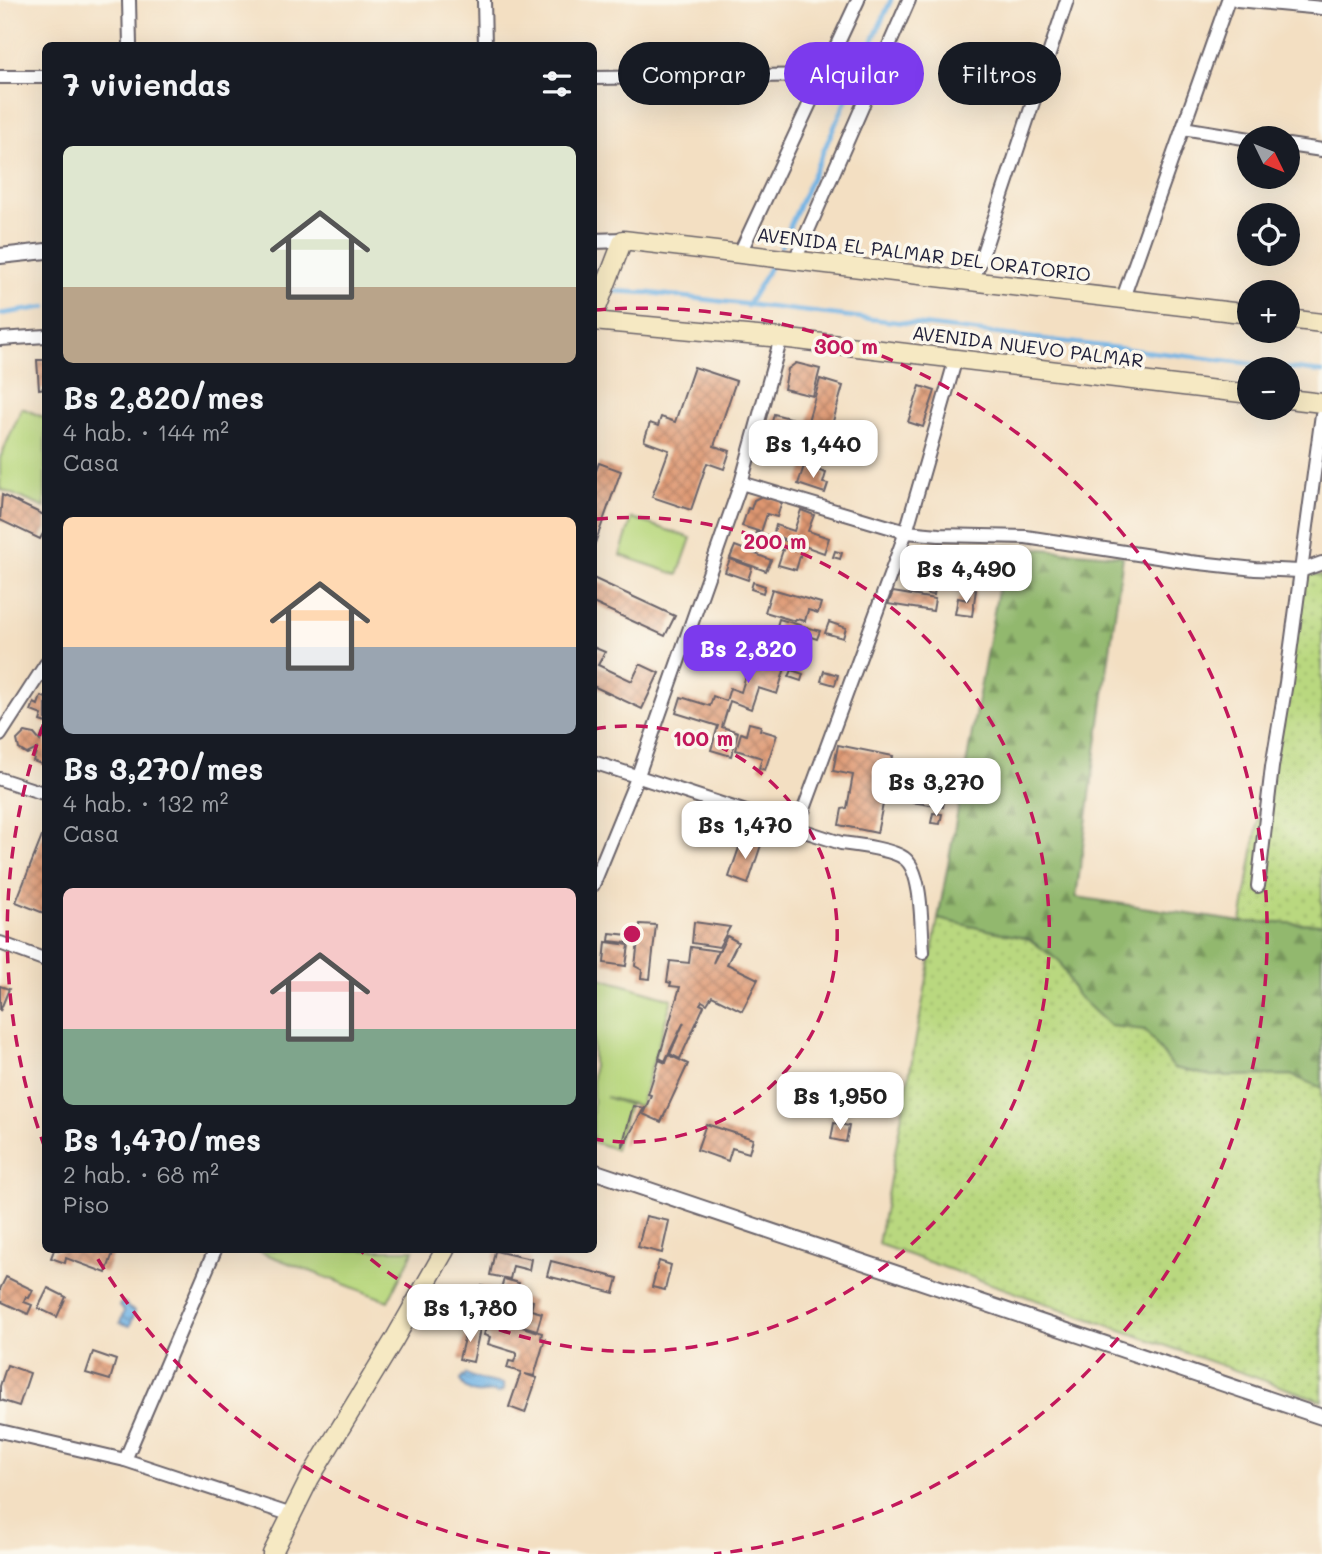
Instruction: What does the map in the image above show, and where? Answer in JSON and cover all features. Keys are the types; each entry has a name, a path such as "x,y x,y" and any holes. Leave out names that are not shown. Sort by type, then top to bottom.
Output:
{"main road":[{"name":"AVENIDA EL PALMAR DEL ORATORIO","path":"623,240 1237,312"},
{"path":"597,310 623,240"},
{"name":"AVENIDA NUEVO PALMAR","path":"597,315 1237,392"},
{"path":"1300,320 1322,323"},
{"path":"1300,400 1322,403"},
{"path":"272,1554 310,1478 443,1253"}],"street":[{"path":"130,0 131,42"},
{"path":"484,0 485,42"},
{"path":"838,42 858,0"},
{"path":"795,260 909,0"},
{"path":"971,281 979,265 1067,0"},
{"path":"1123,298 1228,0"},
{"path":"1237,0 1322,8"},
{"path":"597,78 784,76"},
{"path":"0,77 42,77"},
{"path":"740,253 809,105"},
{"path":"1183,128 1237,137"},
{"path":"1300,147 1322,150"},
{"name":"AVENIDA EL PALMAR DEL ORATORIO","path":"597,241 623,240"},
{"path":"0,256 42,251"},
{"path":"0,340 42,336"},
{"path":"597,875 637,778 741,483 781,338"},
{"path":"797,828 906,532 956,358"},
{"path":"1258,886 1272,767 1322,414"},
{"path":"741,483 906,532 1026,537 1190,562 1300,571 1322,563"},
{"path":"0,735 42,670"},
{"path":"597,763 841,843 875,848 904,857 915,871 923,952"},
{"path":"0,779 42,792"},
{"path":"0,943 42,959"},
{"path":"597,1172 1322,1417"},
{"path":"125,1460 214,1253"},
{"path":"0,1431 125,1460 292,1515"}],"green space":[{"path":"22,408 42,417 42,507 0,489 0,458"},
{"path":"632,518 691,538 678,575 620,555"},
{"path":"1006,546 1123,556 1076,897 1241,922 1322,924 1322,1088 1291,1075 1212,1076 1174,1068 1145,1030 1110,1026 1076,994 1060,962 1029,939 938,919"},
{"path":"1300,574 1322,575 1322,924 1241,922"},
{"path":"938,919 1029,939 1060,962 1076,994 1145,1030 1174,1068 1212,1076 1291,1075 1322,1088 1322,1401 878,1244"},
{"path":"597,977 672,999 640,1106 606,1097 629,1105 615,1149 597,1143"},
{"path":"263,1253 412,1253 388,1301"}],"water":[{"path":"122,1302 135,1311 130,1326 120,1323 124,1311 119,1306"},
{"path":"466,1374 503,1384 504,1390 497,1394 471,1391 460,1380"}],"building":[{"path":"37,360 42,360 42,389 39,389"},
{"path":"796,363 820,369 813,396 784,389 788,369"},
{"path":"694,367 736,381 714,446 730,451 724,469 707,463 691,510 652,497 669,450 644,441 650,423 658,426 661,417 675,422"},
{"path":"820,379 843,386 830,432 866,442 860,462 793,444 796,432 804,435"},
{"path":"920,386 935,391 923,427 908,422"},
{"path":"774,414 797,420 790,447 767,441"},
{"path":"599,463 621,471 597,538"},
{"path":"804,466 826,473 823,483 828,484 825,493 798,484"},
{"path":"2,495 42,514 42,535 40,539 0,520"},
{"path":"764,495 782,501 777,517 767,514 761,532 742,526 748,508 751,509 754,500"},
{"path":"801,510 814,515 808,531 829,538 824,553 773,535 776,525 794,531"},
{"path":"756,532 803,546 796,570 778,565 783,550 753,541"},
{"path":"735,546 771,560 766,571 730,558"},
{"path":"835,551 842,553 840,559 833,557"},
{"path":"730,559 752,567 748,580 725,572"},
{"path":"924,566 938,568 934,595 927,594 928,589 920,588"},
{"path":"597,580 675,616 665,636 597,605"},
{"path":"753,582 765,586 763,593 751,589"},
{"path":"772,589 821,603 818,613 808,610 805,621 795,621 765,612"},
{"path":"970,589 976,590 972,616 955,614 958,598 968,600"},
{"path":"893,592 935,599 933,611 888,604"},
{"path":"779,619 820,631 817,639 796,632 777,694 758,688 751,709 730,701 722,727 738,732 731,756 711,750 718,726 676,713 681,697 710,706 713,696 726,701 730,688 741,692 749,666 740,663 743,654 767,662"},
{"path":"829,622 846,628 843,638 825,633"},
{"path":"597,649 605,652 598,665 632,681 640,664 659,673 642,709 597,688"},
{"path":"792,670 803,674 801,681 789,677"},
{"path":"824,671 838,675 835,685 821,681"},
{"path":"41,696 42,715 31,711 34,703 38,705"},
{"path":"749,723 761,726 760,730 777,735 765,770 759,768 762,758 736,750 741,733 746,735"},
{"path":"25,732 34,734 40,741 42,735 42,764 33,761 37,749 27,754 19,749 17,740"},
{"path":"838,745 893,756 877,833 839,825 842,809 847,808 853,775 833,771"},
{"path":"914,784 946,790 943,807 911,802"},
{"path":"933,813 942,814 940,824 931,823"},
{"path":"42,837 42,912 16,902"},
{"path":"742,839 761,845 748,884 729,877"},
{"path":"694,922 730,927 719,947 692,943"},
{"path":"640,924 656,925 650,979 641,978 642,970 635,966"},
{"path":"610,933 628,935 627,943 609,941"},
{"path":"727,936 738,942 727,964 758,979 742,1011 712,996 707,1004 702,1001 700,1004 704,1006 680,1059 670,1054 684,1022 665,1061 659,1058 680,987 670,986 671,983 667,982 670,961 689,963 691,947 718,951 713,963"},
{"path":"606,942 629,945 626,966 604,963"},
{"path":"0,986 9,989 0,1011"},
{"path":"669,1055 688,1064 661,1122 643,1114 651,1095 648,1094 659,1060 666,1063"},
{"path":"633,1106 644,1108 622,1146"},
{"path":"834,1123 849,1126 846,1142 831,1139"},
{"path":"706,1124 753,1139 749,1153 732,1148 728,1161 697,1150"},
{"path":"646,1216 669,1221 662,1253 638,1247"},
{"path":"53,1253 113,1253 106,1273 66,1258 65,1263 51,1258"},
{"path":"495,1253 531,1259 529,1270 513,1266 510,1279 490,1275"},
{"path":"551,1261 618,1278 614,1293 547,1276"},
{"path":"659,1261 671,1265 665,1290 652,1287"},
{"path":"6,1277 33,1290 24,1302 32,1305 28,1314 0,1301 0,1289"},
{"path":"504,1279 519,1283 516,1295 508,1294 533,1301 531,1310 542,1313 537,1330 474,1312 482,1286 500,1292"},
{"path":"48,1288 66,1297 57,1317 38,1308"},
{"path":"495,1319 542,1333 541,1338 545,1339 534,1376 525,1374 537,1378 525,1413 509,1407 521,1372 507,1368 509,1361 514,1362 517,1353 488,1344 490,1337 484,1335 487,1324 493,1326"},
{"path":"467,1326 480,1329 473,1362 459,1359"},
{"path":"93,1352 116,1360 110,1380 86,1373"},
{"path":"7,1365 30,1373 19,1406 0,1400 0,1386"}],"waterway":[{"path":"781,246 891,0"},
{"path":"747,306 771,266"},
{"path":"610,291 650,293 1322,372"},
{"path":"0,314 42,308"}]}
